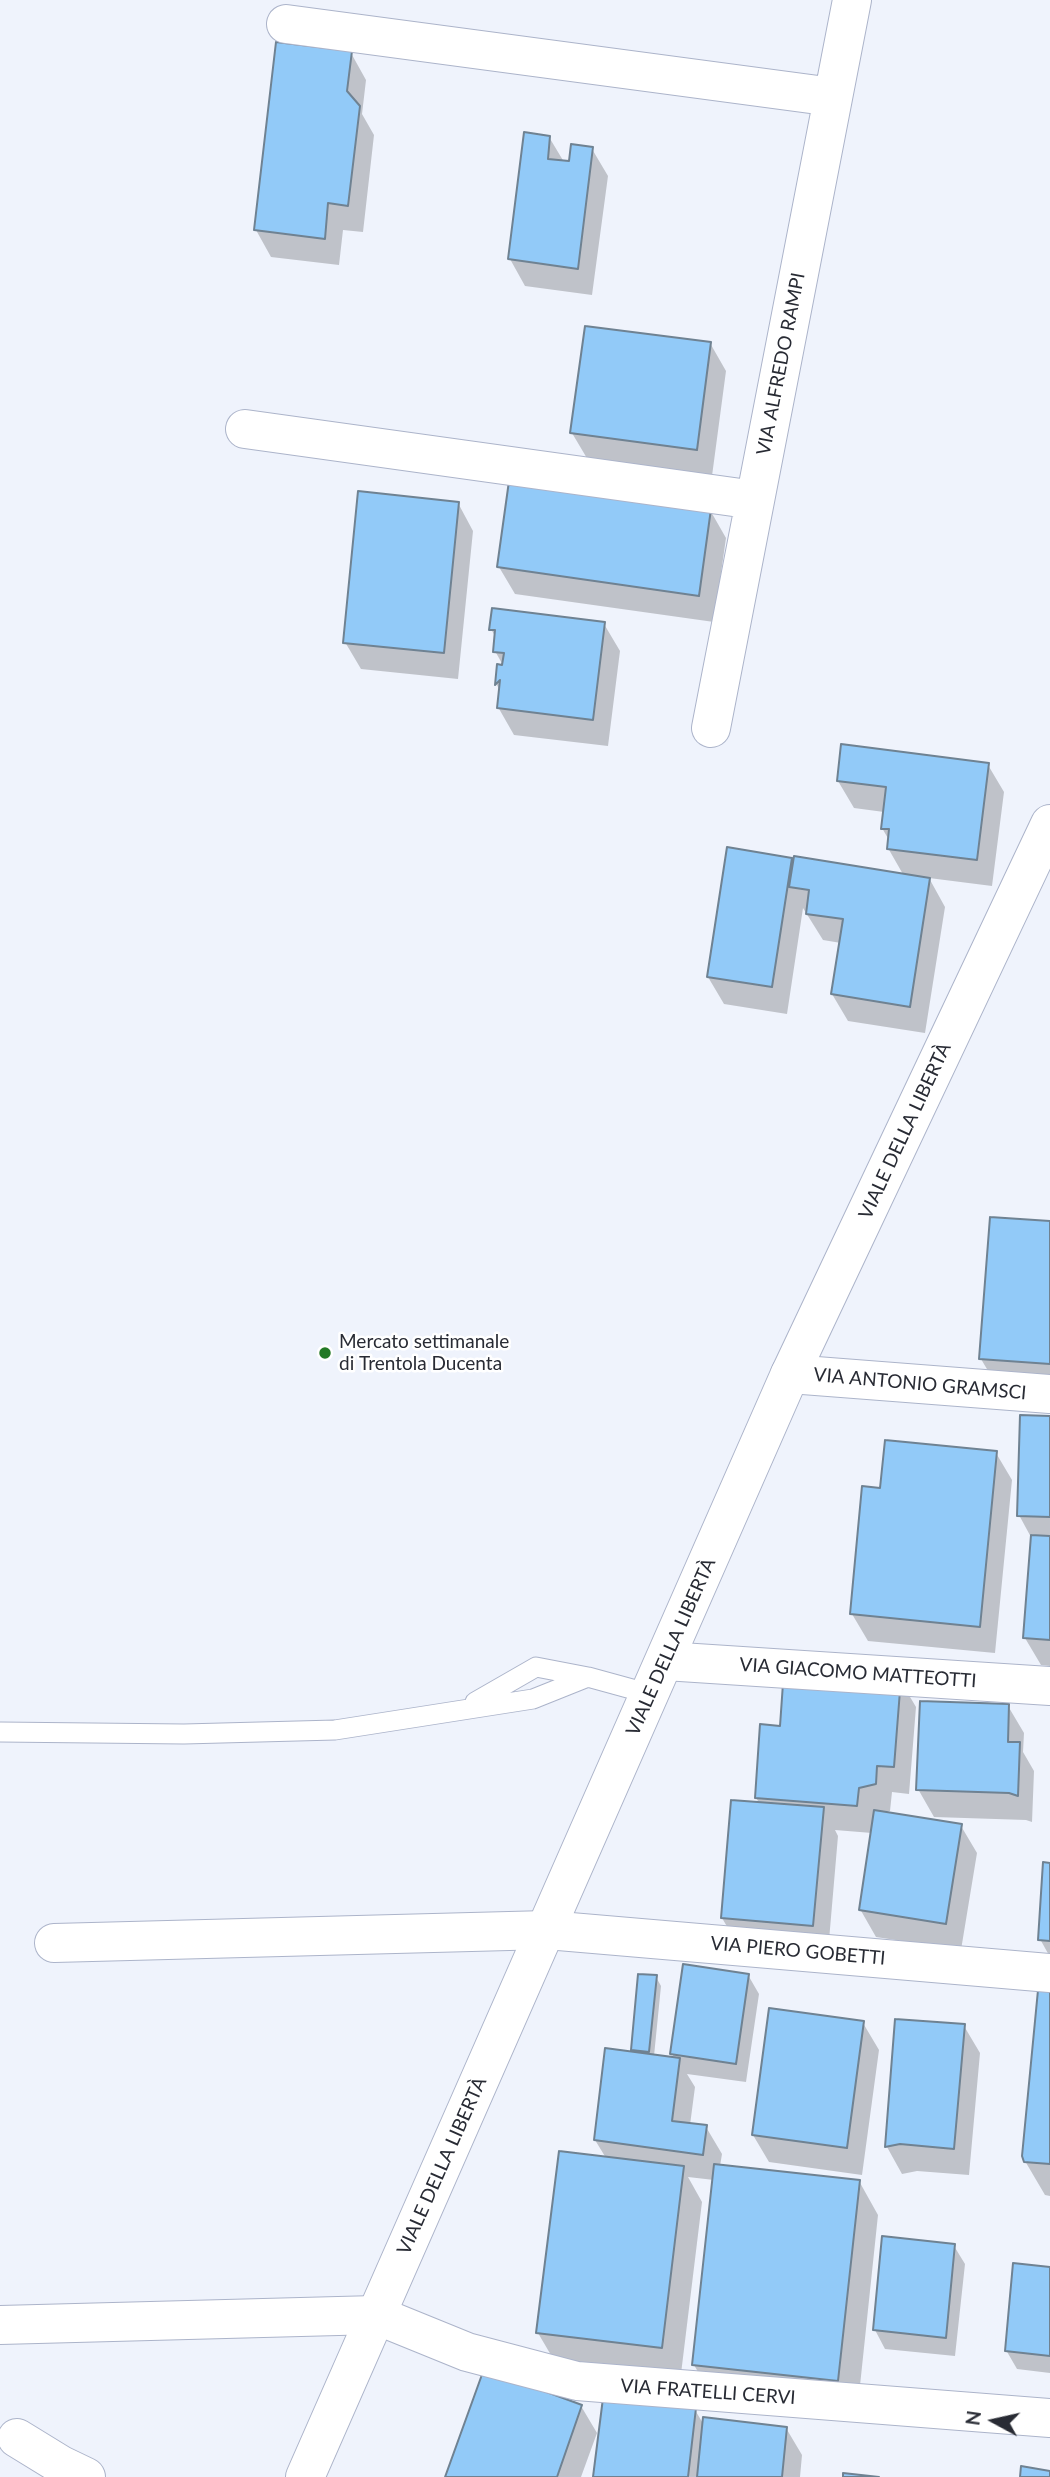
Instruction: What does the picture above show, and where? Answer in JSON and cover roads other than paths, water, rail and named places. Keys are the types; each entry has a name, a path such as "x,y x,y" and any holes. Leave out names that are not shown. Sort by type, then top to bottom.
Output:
{"street":[{"name":"VIA ALFREDO RAMPI","path":"711,728 852,0"},
{"path":"286,24 833,97"},
{"path":"245,429 755,500"},
{"name":"VIALE DELLA LIBERTÀ","path":"305,2477 790,1374 1050,824"},
{"name":"VIA ANTONIO GRAMSCI","path":"790,1374 1050,1394"},
{"name":"VIA GIACOMO MATTEOTTI","path":"658,1677 1050,1686"},
{"name":"VIA PIERO GOBETTI","path":"54,1943 547,1930 1050,1973"},
{"path":"0,2325 376,2315"},
{"name":"VIA FRATELLI CERVI","path":"376,2315 467,2351 577,2382 1050,2418"},
{"path":"17,2438 86,2477"}],"lane":[{"path":"465,1708 536,1667 588,1677 658,1677"},
{"path":"0,1732 184,1734 335,1730 533,1699 588,1677"}],"place":[{"name":"Mercato settimanale di Trentola Ducenta","path":"325,1353"}]}
